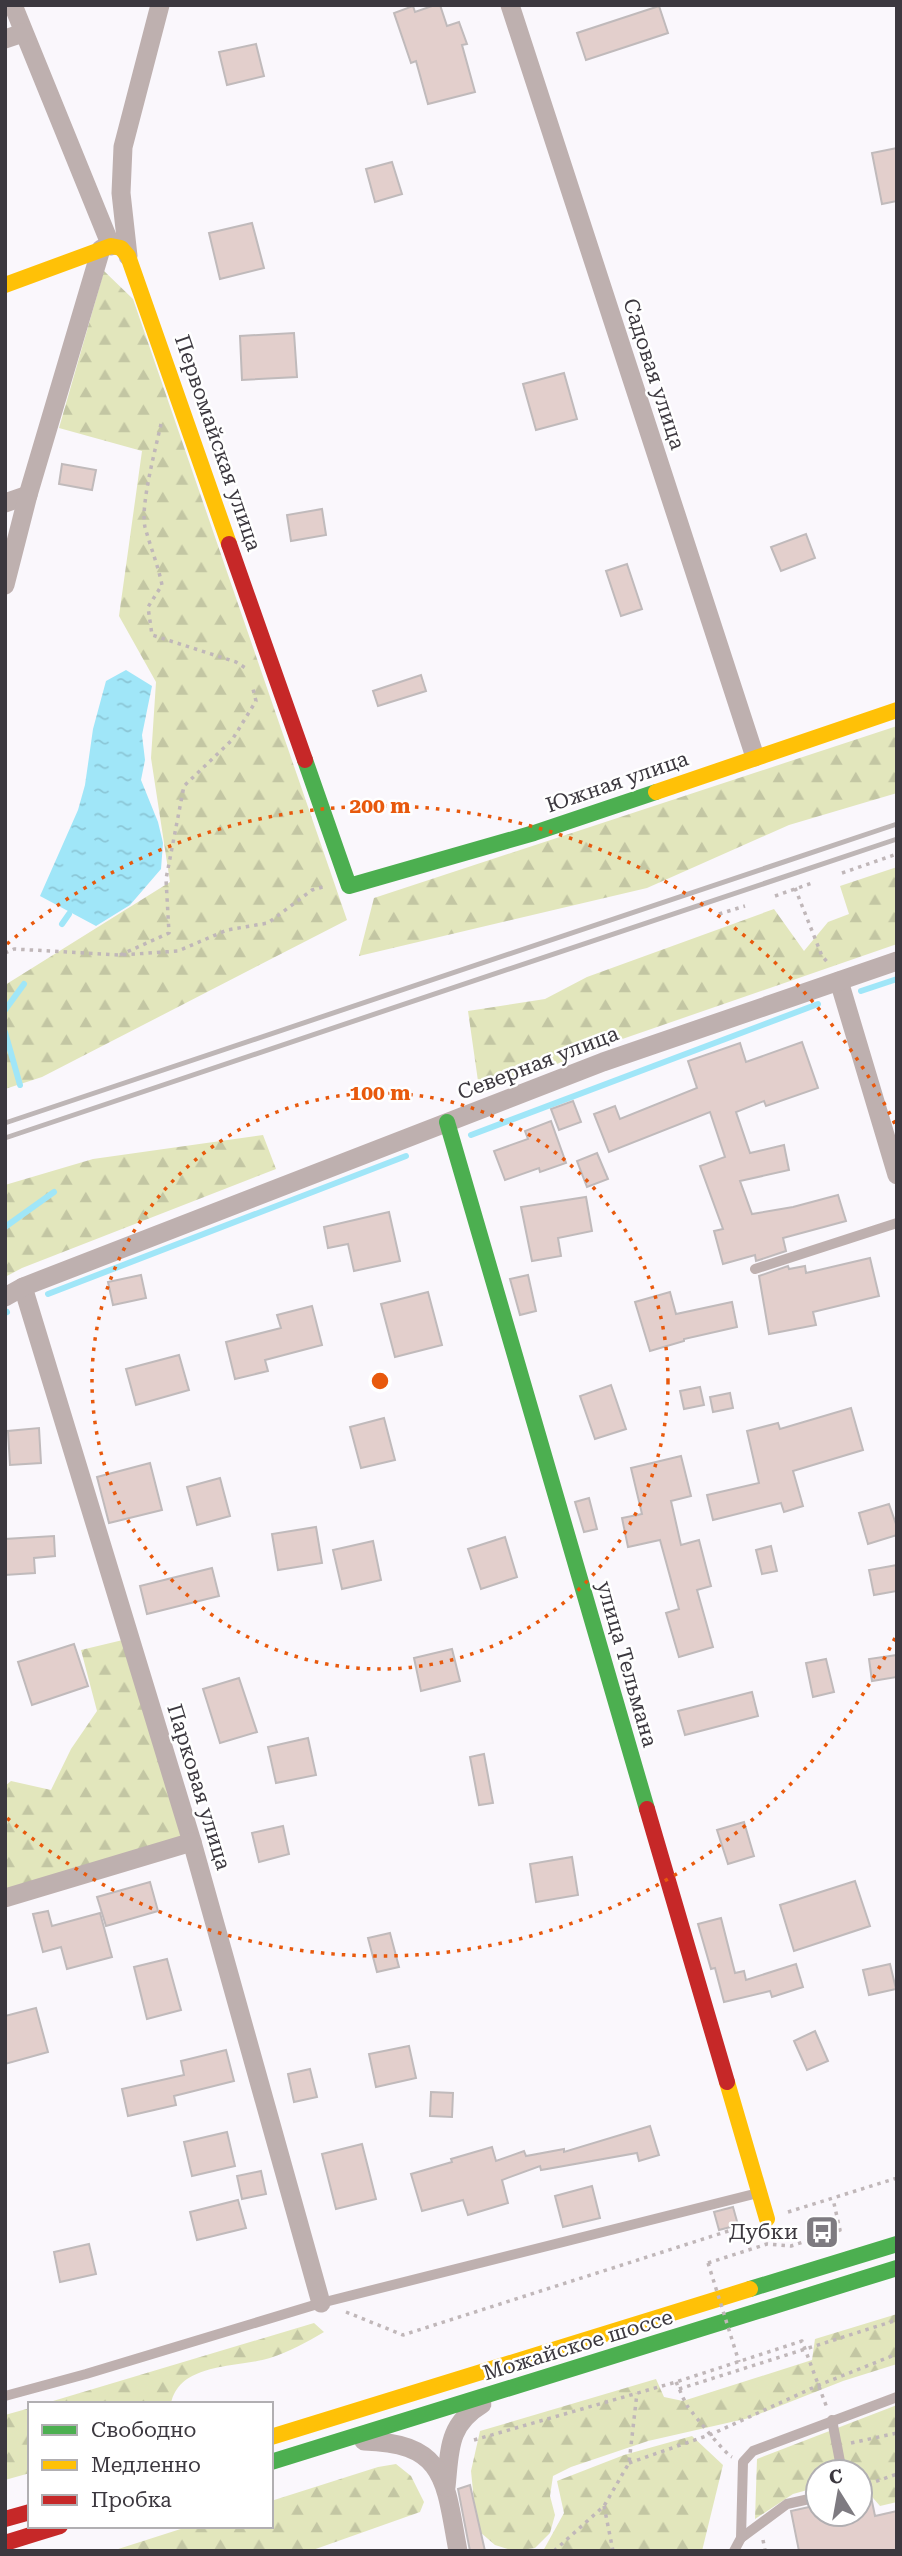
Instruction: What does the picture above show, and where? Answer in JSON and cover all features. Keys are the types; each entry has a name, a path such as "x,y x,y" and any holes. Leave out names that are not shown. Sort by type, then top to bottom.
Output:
{"street":[{"path":"5,585 28,495 113,250 14,36 13,5"},
{"name":"Первомайская улица","path":"160,5 123,147 121,192 113,250 182,409 349,886"},
{"name":"Садовая улица","path":"510,5 755,757"},
{"path":"5,285 113,250"},
{"path":"5,503 28,495"},
{"name":"Южная улица","path":"349,886 534,833 897,710"},
{"name":"Северная улица","path":"5,1297 23,1287 603,1062 897,961"},
{"path":"839,981 897,1175"},
{"name":"улица Тельмана","path":"447,1122 767,2218"},
{"name":"Парковая улица","path":"23,1287 192,1842 321,2303"},
{"path":"5,1898 192,1842"},
{"name":"Можайское шоссе","path":"273,2436 897,2244"},
{"name":"Можайское шоссе","path":"273,2461 897,2267"},
{"path":"452,2550 446,2491 450,2447 459,2422 504,2390"},
{"path":"342,2440 386,2441 417,2449 435,2465 446,2491"},
{"path":"5,2519 28,2513"},
{"path":"5,2543 54,2528"}],"lane":[{"path":"755,1269 897,1223"},
{"path":"5,2396 321,2303 759,2192"},
{"path":"741,2538 743,2462 753,2451 897,2397"},
{"path":"832,2420 839,2458"},
{"path":"734,2551 741,2538 787,2504 804,2500"}],"path":[{"path":"182,409 162,420 148,488 144,524 163,584 148,607 152,635 236,662 249,670"},
{"path":"120,955 169,933 166,880 184,786 232,740 256,701 251,681"},
{"path":"842,873 897,854"},
{"path":"775,896 812,883"},
{"path":"5,953 14,950 120,955 178,951 227,930 268,923 312,891 325,886 349,886"},
{"path":"795,888 822,956 835,971 839,981"},
{"path":"719,914 745,906"},
{"path":"321,2303 403,2335 897,2178"},
{"path":"739,2362 708,2263 767,2244 791,2246 840,2230 832,2198"},
{"path":"679,2389 897,2320"},
{"path":"450,2447 676,2382 802,2341 832,2420"},
{"path":"629,2463 712,2434 819,2385 897,2354"},
{"path":"676,2382 688,2406 712,2434 725,2455 743,2462"},
{"path":"554,2551 604,2506 629,2463 637,2393"},
{"path":"837,2446 897,2433"},
{"path":"874,2482 897,2474"},
{"path":"604,2506 613,2551"},
{"path":"763,2542 765,2550"}],"green space":[{"path":"104,271 133,299 347,920 42,1077 5,1089 5,985 170,882 151,758 156,682 119,616 142,451 59,428"},
{"path":"897,726 897,793 789,825 647,888 359,956 374,898"},
{"path":"897,867 897,944 605,1045 488,1091 478,1081 468,1011 545,999 587,977 774,909 804,951 828,922 849,914 840,886"},
{"path":"263,1135 276,1169 5,1277 5,1185 93,1159"},
{"path":"127,1639 188,1836 5,1889 5,1786 11,1781 51,1790 71,1749 97,1711 81,1650"},
{"path":"897,2314 897,2364 843,2381 749,2418 648,2441 571,2467 553,2476 550,2496 555,2515 550,2533 535,2548 514,2551 495,2545 480,2532 471,2471 480,2431 656,2379 664,2397 683,2401 812,2360 815,2339"},
{"path":"314,2323 324,2332 270,2358 197,2374 185,2380 176,2390 172,2402 50,2402"},
{"path":"897,2405 897,2502 880,2506 874,2499 874,2458 804,2458 804,2491 793,2494 755,2519 757,2459"},
{"path":"28,2409 28,2474 5,2480 5,2415"},
{"path":"692,2436 723,2465 702,2551 543,2551 564,2513 557,2481 624,2455"},
{"path":"396,2464 411,2476 424,2502 420,2512 310,2551 112,2551 184,2528 273,2528 273,2500 378,2467"}],"water":[{"path":"126,670 152,686 142,735 145,760 141,780 158,822 163,843 161,869 130,905 96,926 40,896 78,810 85,785 93,729 106,681"}],"building":[{"path":"440,5 447,26 459,22 467,44 462,45 475,92 428,104 416,61 411,63 394,13 413,6 415,12"},
{"path":"659,6 668,33 586,60 577,33"},
{"path":"256,44 264,76 227,85 219,52"},
{"path":"897,148 897,201 882,204 872,153"},
{"path":"392,162 402,194 375,202 366,169"},
{"path":"252,223 264,268 220,279 209,233"},
{"path":"294,333 297,377 242,380 240,336"},
{"path":"564,373 577,419 536,430 523,384"},
{"path":"62,464 96,470 92,490 59,484"},
{"path":"322,509 326,535 291,541 287,515"},
{"path":"806,534 815,558 781,571 771,547"},
{"path":"627,564 642,609 621,616 606,571"},
{"path":"421,675 426,691 378,706 373,691"},
{"path":"802,1042 818,1088 766,1106 764,1101 736,1112 750,1153 784,1145 789,1170 740,1181 752,1214 838,1195 846,1221 783,1238 786,1251 756,1261 755,1255 723,1264 714,1231 723,1229 700,1166 725,1157 710,1112 609,1152 594,1114 615,1106 620,1119 697,1088 688,1061 740,1043 746,1062"},
{"path":"573,1101 581,1122 559,1130 551,1109"},
{"path":"551,1121 566,1163 540,1172 539,1168 505,1180 494,1151 528,1139 525,1131"},
{"path":"597,1153 608,1179 587,1187 577,1161"},
{"path":"586,1197 592,1231 558,1238 561,1256 532,1261 521,1207"},
{"path":"389,1212 400,1261 354,1271 348,1244 328,1248 324,1227"},
{"path":"870,1258 879,1296 813,1312 816,1325 769,1334 759,1276 788,1266 789,1269 805,1266 806,1273"},
{"path":"141,1275 146,1298 113,1305 108,1282"},
{"path":"528,1275 536,1311 520,1315 510,1279"},
{"path":"428,1292 442,1345 395,1357 381,1304"},
{"path":"670,1292 676,1314 732,1302 737,1327 684,1339 650,1351 635,1302"},
{"path":"312,1306 322,1345 265,1360 268,1371 235,1379 226,1342 281,1328 277,1315"},
{"path":"179,1355 189,1390 136,1405 126,1369"},
{"path":"611,1385 626,1429 595,1439 580,1396"},
{"path":"700,1387 704,1405 684,1409 680,1391"},
{"path":"730,1393 733,1408 713,1412 710,1397"},
{"path":"851,1408 863,1450 793,1471 803,1506 784,1512 781,1503 713,1520 707,1495 759,1483 747,1431 778,1423 780,1429"},
{"path":"384,1418 395,1460 361,1468 350,1427"},
{"path":"39,1428 41,1463 10,1465 8,1431"},
{"path":"681,1456 691,1496 671,1501 681,1545 699,1540 711,1586 697,1590 713,1647 679,1657 666,1613 679,1609 660,1540 628,1547 622,1518 642,1514 631,1468"},
{"path":"150,1463 162,1510 109,1523 97,1477"},
{"path":"220,1478 230,1516 197,1525 187,1487"},
{"path":"589,1498 597,1529 584,1532 575,1502"},
{"path":"889,1504 897,1535 868,1544 859,1513"},
{"path":"316,1527 322,1563 278,1570 272,1534"},
{"path":"54,1536 55,1556 34,1558 35,1573 5,1575 5,1539"},
{"path":"505,1537 517,1577 481,1589 468,1549"},
{"path":"373,1541 381,1580 342,1589 333,1550"},
{"path":"771,1546 777,1571 762,1574 756,1550"},
{"path":"897,1565 897,1591 874,1595 869,1570"},
{"path":"212,1568 219,1596 147,1614 140,1586"},
{"path":"74,1644 88,1686 32,1705 18,1662"},
{"path":"452,1649 460,1681 421,1691 414,1658"},
{"path":"897,1655 897,1677 872,1681 869,1659"},
{"path":"826,1659 834,1692 813,1697 806,1663"},
{"path":"239,1678 257,1732 220,1743 203,1689"},
{"path":"752,1692 758,1716 685,1735 678,1711"},
{"path":"308,1738 316,1775 276,1783 268,1747"},
{"path":"484,1754 493,1803 479,1805 470,1757"},
{"path":"744,1822 754,1856 728,1864 717,1830"},
{"path":"283,1826 289,1854 259,1862 252,1833"},
{"path":"572,1857 578,1895 536,1902 530,1864"},
{"path":"855,1881 870,1926 794,1951 780,1905"},
{"path":"150,1882 158,1911 106,1926 97,1897"},
{"path":"48,1911 52,1926 100,1913 112,1957 67,1969 61,1947 43,1952 33,1914"},
{"path":"721,1918 735,1973 744,1971 746,1980 796,1964 803,1987 772,1997 770,1991 724,2002 715,1968 711,1969 698,1924"},
{"path":"390,1933 399,1967 377,1972 368,1938"},
{"path":"167,1959 181,2010 147,2019 134,1967"},
{"path":"890,1964 896,1989 869,1995 863,1970"},
{"path":"36,2008 48,2052 5,2064 5,2016"},
{"path":"815,2031 828,2061 807,2070 794,2041"},
{"path":"409,2046 416,2078 376,2087 369,2054"},
{"path":"226,2050 234,2081 174,2096 176,2105 128,2116 122,2089 184,2075 181,2061"},
{"path":"310,2069 317,2097 294,2102 288,2074"},
{"path":"431,2092 453,2093 452,2117 430,2116"},
{"path":"650,2126 659,2155 639,2161 637,2153 541,2170 540,2166 502,2180 508,2203 468,2215 463,2200 422,2211 411,2174 492,2147 496,2161 524,2151 526,2156 564,2149 564,2152"},
{"path":"227,2132 235,2166 192,2176 184,2142"},
{"path":"362,2144 376,2199 336,2209 322,2154"},
{"path":"261,2171 266,2194 242,2199 237,2176"},
{"path":"592,2186 600,2218 563,2227 555,2196"},
{"path":"238,2200 246,2228 197,2240 190,2212"},
{"path":"733,2207 738,2225 719,2230 714,2212"},
{"path":"89,2244 96,2274 60,2282 54,2252"},
{"path":"470,2485 485,2551 470,2551 458,2489"},
{"path":"804,2508 804,2528 874,2528 874,2511 875,2516 897,2511 897,2551 799,2551 791,2511"}],"waterway":[{"path":"62,924 69,914"},
{"path":"861,991 897,979"},
{"path":"5,1010 24,984"},
{"path":"471,1135 818,1004"},
{"path":"5,1032 20,1085"},
{"path":"48,1294 406,1156"},
{"path":"5,1227 54,1192"}],"railway":[{"path":"5,1123 897,824"},
{"path":"5,1138 897,839"}],"traffic: fast":[{"path":"305,760 349,886 534,833 656,792"},
{"path":"447,1122 647,1809"},
{"path":"750,2289 897,2244"},
{"path":"273,2461 897,2268"}],"traffic: slow":[{"path":"5,285 111,246 121,248 128,256 229,544"},
{"path":"656,792 897,710"},
{"path":"727,2082 767,2219"},
{"path":"273,2436 750,2289"}],"traffic: jam":[{"path":"229,544 305,760"},
{"path":"647,1809 727,2082"},
{"path":"5,2519 28,2513"},
{"path":"5,2543 54,2528"}],"place":[{"name":"Дубки","path":"822,2232"}]}
